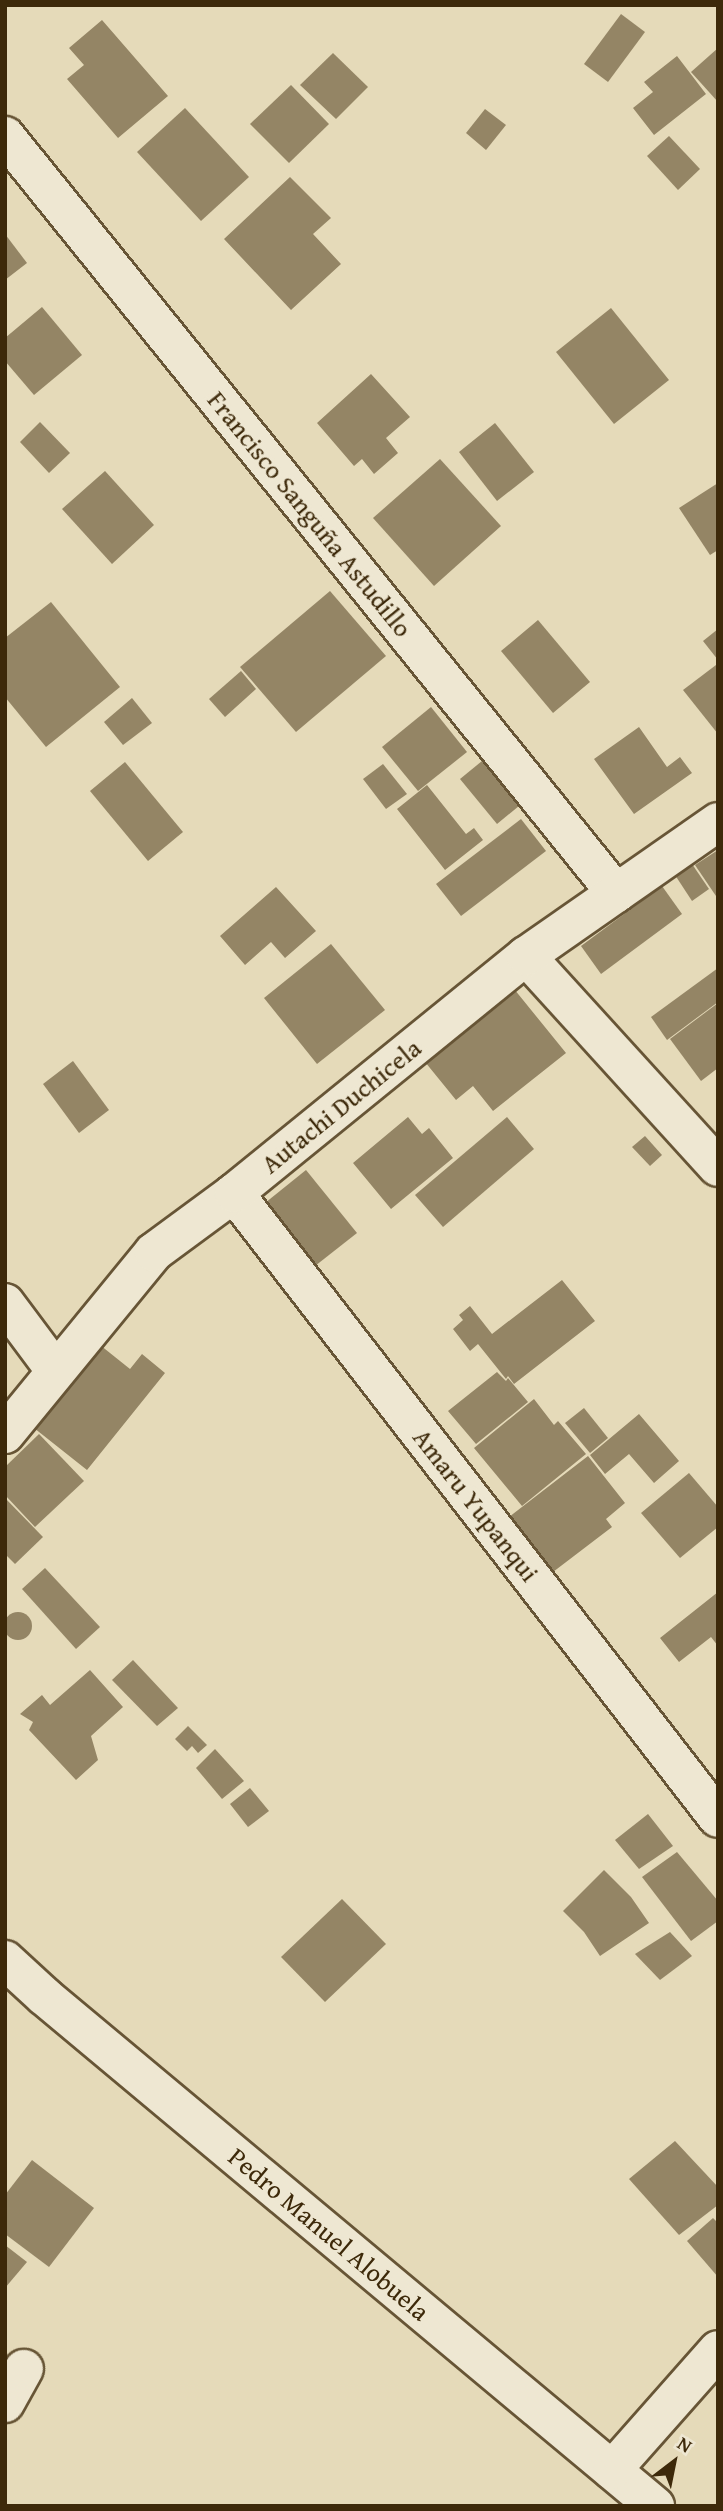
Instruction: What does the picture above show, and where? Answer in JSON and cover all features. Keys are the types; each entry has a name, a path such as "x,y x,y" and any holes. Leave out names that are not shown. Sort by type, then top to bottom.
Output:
{"street":[{"name":"Francisco Sanguña Astudillo","path":"5,136 616,893"},
{"name":"Autachi Duchicela","path":"5,1434 154,1252 234,1193 526,956 718,821"},
{"path":"526,956 718,1167"},
{"name":"Amaru Yupanqui","path":"234,1193 718,1818"},
{"path":"5,1303 55,1370"},
{"name":"Pedro Manuel Alobuela","path":"5,1960 44,1996 655,2506"},
{"path":"612,2470 718,2350"},
{"path":"5,2403 24,2369"}],"building":[{"path":"621,14 645,32 608,82 584,64"},
{"path":"102,20 168,96 118,138 67,79 84,65 69,48"},
{"path":"718,48 718,102 691,72"},
{"path":"333,53 368,87 336,119 300,85"},
{"path":"677,56 706,94 654,135 633,108 653,92 644,82"},
{"path":"291,85 329,124 289,163 250,124"},
{"path":"185,108 249,177 201,221 137,152"},
{"path":"485,109 506,125 486,150 466,133"},
{"path":"669,136 700,169 678,190 647,156"},
{"path":"290,177 331,218 313,234 341,264 291,310 224,239"},
{"path":"5,234 27,263 5,280"},
{"path":"42,307 82,355 34,395 5,361 5,338"},
{"path":"611,308 669,380 614,424 556,352"},
{"path":"371,374 410,417 386,438 398,453 374,474 362,459 354,466 317,423"},
{"path":"40,422 70,453 49,473 20,442"},
{"path":"495,423 534,472 497,501 459,452"},
{"path":"440,459 501,526 434,586 373,518"},
{"path":"105,471 154,525 112,564 62,509"},
{"path":"718,483 718,550 710,555 679,508"},
{"path":"330,591 386,656 296,732 240,667"},
{"path":"51,602 120,687 46,747 5,697 5,638"},
{"path":"538,620 590,682 553,713 501,651"},
{"path":"718,629 718,660 703,641"},
{"path":"716,665 718,667 718,734 683,690"},
{"path":"241,671 256,689 225,717 209,699"},
{"path":"132,698 152,723 123,745 104,722"},
{"path":"431,707 467,752 418,791 382,747"},
{"path":"639,727 667,767 680,757 692,773 634,814 594,759"},
{"path":"482,761 519,806 497,824 460,779"},
{"path":"125,762 183,832 148,861 90,791"},
{"path":"383,764 407,794 386,809 363,779"},
{"path":"427,785 466,834 474,828 483,840 445,870 397,809"},
{"path":"521,819 546,851 461,916 436,884"},
{"path":"718,850 718,899 695,865"},
{"path":"692,864 709,889 692,901 675,875"},
{"path":"662,886 682,914 601,974 581,946"},
{"path":"276,887 316,931 285,958 271,942 245,965 220,936"},
{"path":"331,944 385,1010 317,1064 264,998"},
{"path":"718,968 718,1002 667,1040 651,1017"},
{"path":"506,979 566,1053 493,1111 473,1086 456,1100 421,1057"},
{"path":"718,1003 718,1068 701,1081 670,1039"},
{"path":"73,1061 109,1110 79,1133 43,1084"},
{"path":"408,1117 422,1134 429,1128 453,1158 391,1209 353,1163"},
{"path":"507,1117 534,1149 443,1227 415,1195"},
{"path":"645,1136 662,1155 650,1166 632,1147"},
{"path":"306,1170 357,1233 315,1266 265,1203"},
{"path":"562,1280 595,1321 514,1384 508,1376 506,1379 478,1344 470,1351 453,1329 463,1320 459,1315 470,1306 492,1334"},
{"path":"100,1345 130,1369 142,1354 165,1373 87,1470 34,1428"},
{"path":"497,1372 506,1381 508,1378 528,1402 476,1444 448,1411"},
{"path":"534,1399 554,1425 558,1421 586,1454 522,1506 474,1448"},
{"path":"584,1408 608,1438 590,1453 565,1423"},
{"path":"639,1414 679,1461 654,1483 629,1454 605,1474 590,1455"},
{"path":"39,1434 84,1481 35,1527 5,1495 5,1467"},
{"path":"588,1456 625,1503 606,1519 612,1527 553,1572 509,1517"},
{"path":"689,1473 718,1507 718,1527 680,1558 641,1513"},
{"path":"5,1498 43,1537 15,1564 5,1554"},
{"path":"45,1568 100,1627 76,1649 22,1589"},
{"path":"718,1592 718,1646 711,1637 679,1662 660,1638"},
{"path":"18,1612 28,1616 32,1626 28,1636 18,1640 8,1636 4,1626 8,1616"},
{"path":"133,1660 178,1708 157,1726 112,1680"},
{"path":"90,1670 123,1707 91,1736 98,1760 76,1780 29,1730 33,1722 20,1714 42,1695 50,1705"},
{"path":"188,1726 207,1745 198,1753 192,1746 187,1751 175,1739"},
{"path":"215,1749 244,1781 222,1799 196,1768"},
{"path":"250,1788 269,1811 248,1827 230,1804"},
{"path":"648,1814 673,1846 639,1869 615,1840"},
{"path":"677,1852 718,1901 718,1921 691,1941 642,1877"},
{"path":"604,1870 631,1897 649,1923 600,1956 584,1932 563,1911"},
{"path":"342,1899 386,1944 325,2002 281,1957"},
{"path":"670,1932 692,1956 660,1980 635,1954"},
{"path":"675,2141 718,2187 718,2205 679,2235 629,2179"},
{"path":"32,2160 94,2208 49,2267 5,2234 5,2195"},
{"path":"713,2218 718,2223 718,2277 687,2241"},
{"path":"5,2245 27,2262 5,2288"}]}
